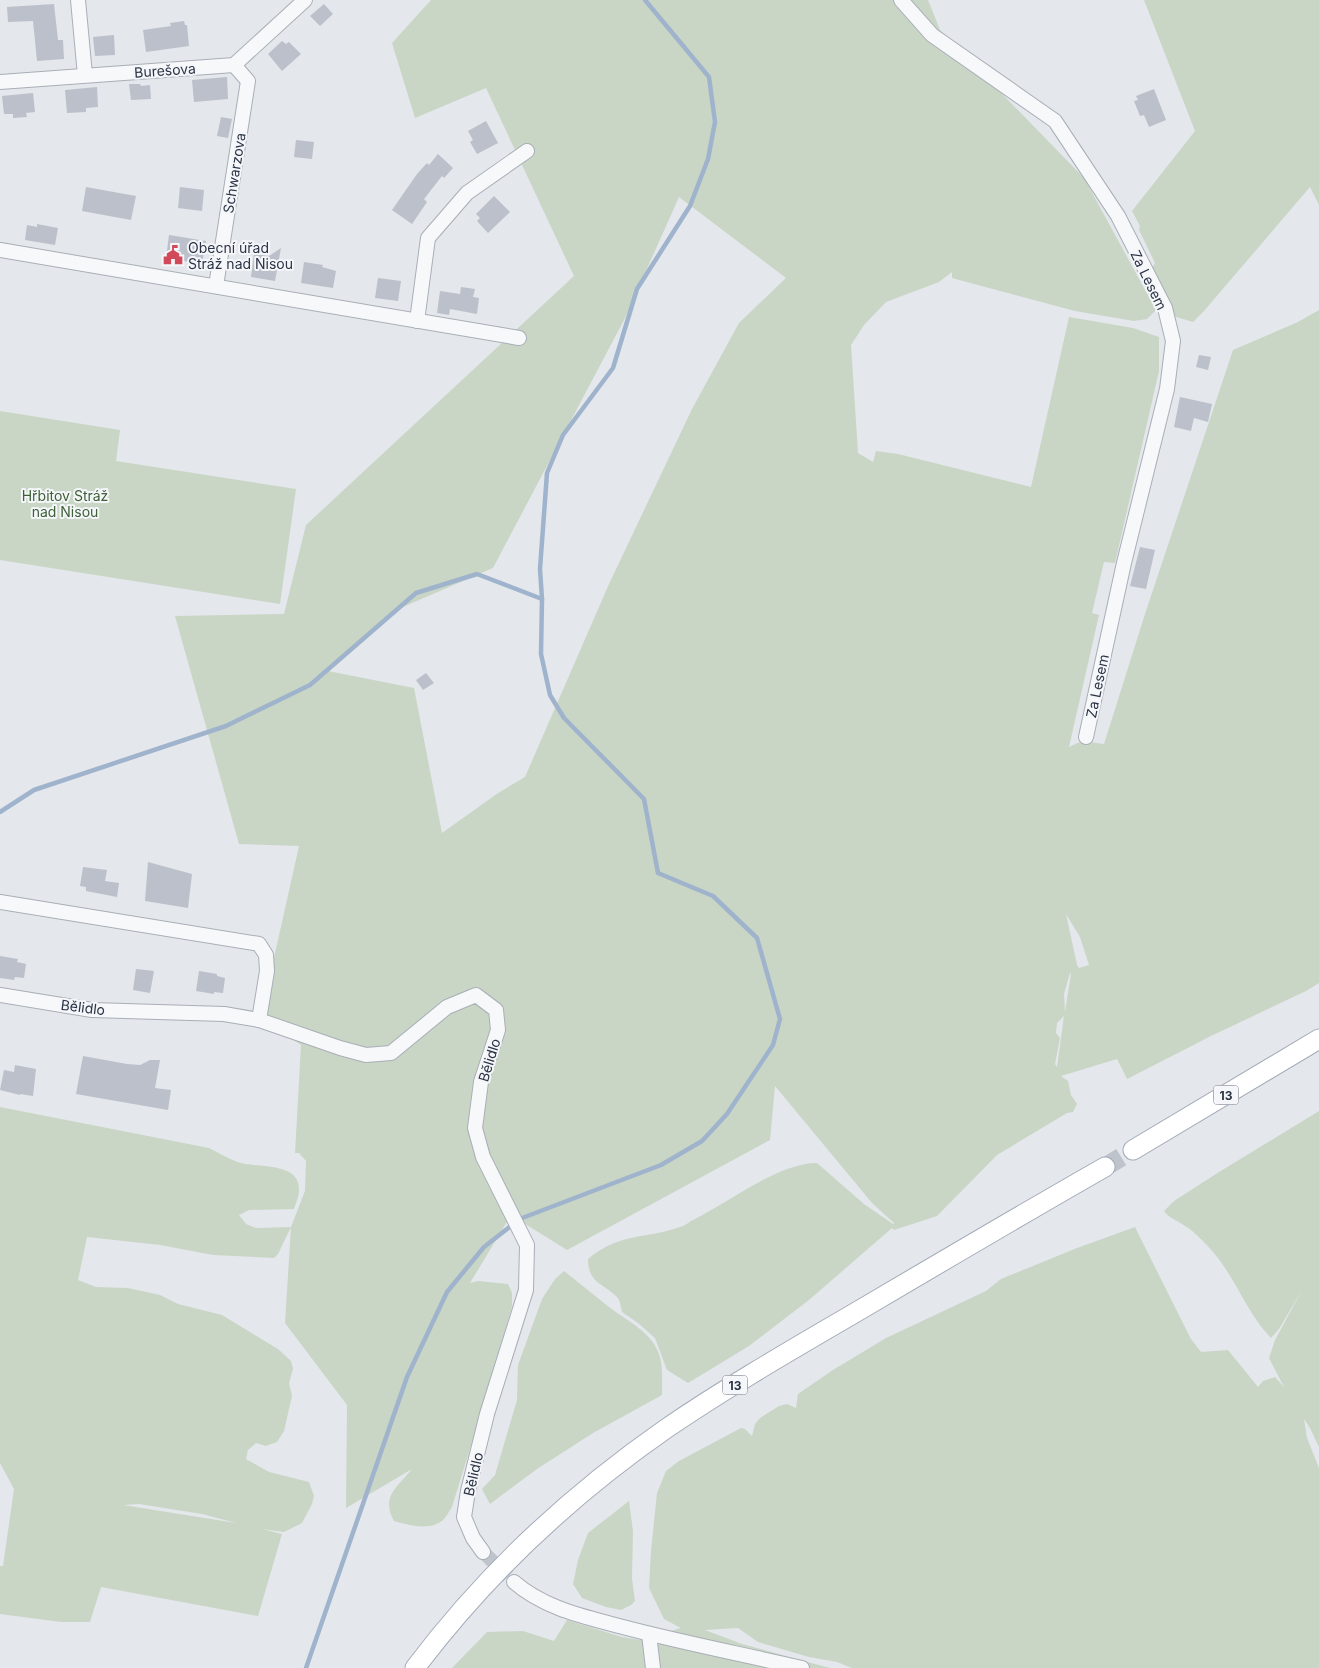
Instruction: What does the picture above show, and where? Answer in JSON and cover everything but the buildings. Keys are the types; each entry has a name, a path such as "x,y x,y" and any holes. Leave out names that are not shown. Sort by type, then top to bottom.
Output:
{"main road":[{"name":"13","path":"1133,1150 1319,1040"},
{"name":"13","path":"415,1668 477,1594 515,1553 618,1464 666,1429 711,1399 839,1322 1105,1166"}],"street":[{"path":"78,0 85,75"},
{"path":"234,65 305,0"},
{"name":"Za Lesem","path":"901,0 932,35 1055,121 1118,216 1165,308 1173,341 1167,389 1124,563 1086,737"},
{"name":"Burešova","path":"0,82 234,65"},
{"name":"Schwarzova","path":"216,286 248,82 234,65"},
{"path":"417,321 428,238 467,193 527,151"},
{"path":"0,250 519,338"},
{"path":"0,902 259,944 266,955 267,971 259,1020"},
{"name":"Bělidlo","path":"0,994 92,1010 224,1014 259,1020 366,1055 391,1053 447,1007 476,995 496,1010 498,1030 481,1082 475,1128 483,1157 527,1245 526,1290 488,1414 468,1491 464,1518 472,1538 483,1552"},
{"path":"514,1582 525,1592 571,1613 649,1634 802,1668"},
{"path":"649,1634 653,1668"}],"green space":[{"path":"431,0 928,0 940,30 1084,178 1156,310 1147,319 1134,321 1075,311 952,278 952,272 939,282 886,302 864,325 851,345 858,453 873,462 876,451 898,454 1031,487 1069,317 1133,328 1159,337 1159,371 1115,563 1104,562 1092,613 1099,615 1069,747 1082,741 1104,744 1233,350 1298,322 1319,310 1319,983 1127,1079 1117,1059 1061,1076 1068,1081 1071,1095 1077,1104 1073,1112 1067,1113 997,1155 937,1216 894,1230 892,1228 809,1300 749,1346 688,1383 667,1370 655,1338 622,1312 617,1297 593,1278 588,1259 610,1245 621,1241 684,1226 770,1177 802,1165 817,1163 864,1204 894,1223 872,1203 775,1086 770,1140 567,1250 511,1215 470,1283 478,1281 508,1284 512,1293 512,1306 452,1507 443,1520 431,1526 418,1526 394,1521 390,1512 390,1498 393,1492 412,1469 346,1508 347,1405 285,1323 291,1227 305,1191 306,1161 299,1153 295,1153 301,1045 261,1016 299,846 239,844 175,616 284,614 306,525 574,276 486,88 415,118 392,43","holes":["679,197 786,278 739,323 692,409 609,584 525,777 498,793 442,833 414,688 328,671 396,610 493,568 624,320","1066,914 1080,937 1089,965 1079,968","1070,973 1065,1012 1064,994","1064,1016 1057,1067 1055,1064 1060,1038 1056,1033 1057,1023"]},
{"path":"1144,0 1319,0 1319,205 1310,187 1193,322 1173,316 1151,270 1155,263 1132,211 1195,131"},
{"name":"Hřbitov Stráž nad Nisou","path":"0,411 120,430 116,461 296,489 280,604 0,560"},
{"path":"0,1107 209,1148 237,1162 286,1170 297,1181 299,1190 294,1209 249,1210 239,1215 246,1224 256,1228 291,1227 278,1254 274,1258 213,1255 160,1245 87,1237 78,1280 96,1287 128,1288 160,1295 178,1304 222,1315 278,1349 291,1361 293,1369 289,1383 292,1396 284,1431 277,1442 266,1446 256,1443 248,1450 246,1459 269,1472 309,1482 314,1496 302,1523 284,1532 262,1529 282,1534 258,1616 101,1587 90,1622 61,1622 0,1614 0,1566 3,1566 14,1489 0,1463","holes":["139,1504 202,1514 236,1523 123,1505"]},
{"path":"1319,1111 1319,1447 1304,1419 1307,1438 1319,1468 1319,1668 852,1668 837,1662 809,1657 758,1642 738,1628 705,1630 742,1644 830,1668 452,1668 487,1632 523,1631 554,1641 567,1620 622,1637 640,1640 681,1628 664,1619 649,1588 657,1493 666,1471 679,1461 741,1428 745,1429 752,1436 755,1424 760,1418 779,1406 787,1404 796,1408 798,1394 886,1338 986,1291 1001,1279 1135,1227 1191,1339 1201,1352 1228,1350 1258,1387 1263,1381 1275,1377 1284,1387 1269,1358 1275,1340 1302,1290 1279,1329 1271,1338 1255,1318 1213,1252 1192,1231 1171,1218 1164,1211 1174,1201"},
{"path":"564,1271 639,1328 652,1341 657,1348 661,1362 662,1395 593,1433 537,1469 490,1504 482,1489 495,1475 517,1400 518,1365 542,1299 555,1279"},
{"path":"629,1501 633,1531 632,1579 635,1601 621,1610 606,1607 582,1598 573,1584 578,1560 588,1533"}],"waterway":[{"path":"517,1220 661,1165 702,1141 727,1114 773,1045 780,1019 757,938 713,896 658,873 644,799 564,718 550,695 541,654 542,599 540,569 547,473 563,435 613,368 637,289 690,206 708,159 715,122 709,77 645,0"},
{"path":"0,812 34,790 226,726 310,685 416,593 477,574 542,599"},
{"path":"306,1668 407,1377 447,1292 484,1247 512,1225"}],"tunnel":[{"path":"1105,1167 1133,1150"},
{"path":"483,1552 514,1582"}],"place":[{"name":"Obecní úřad Stráž nad Nisou","path":"173,255"}]}
